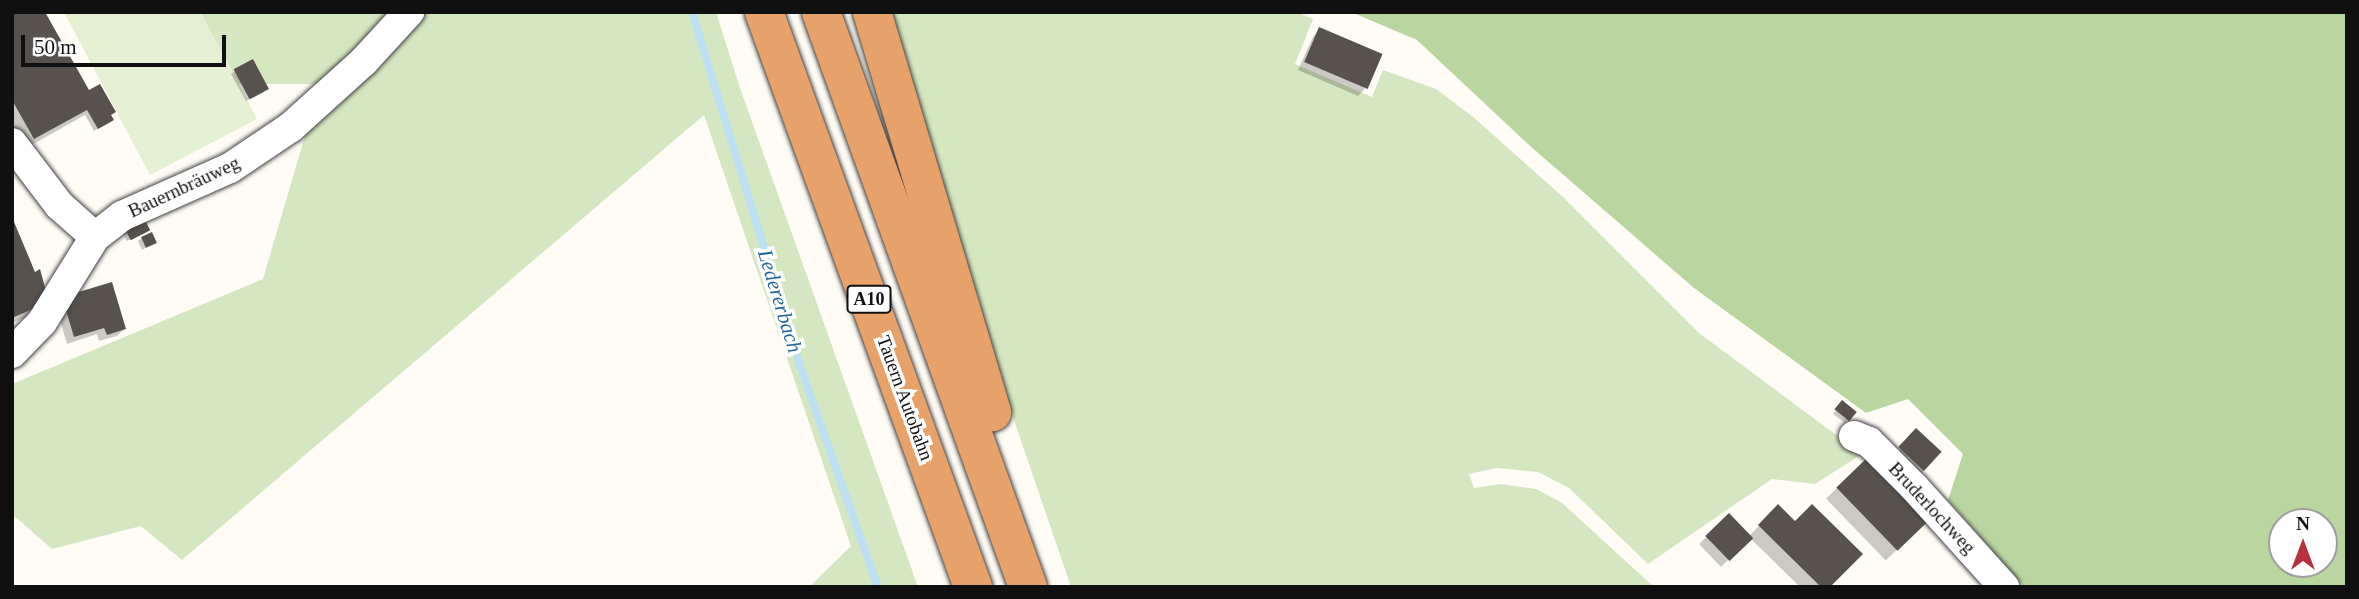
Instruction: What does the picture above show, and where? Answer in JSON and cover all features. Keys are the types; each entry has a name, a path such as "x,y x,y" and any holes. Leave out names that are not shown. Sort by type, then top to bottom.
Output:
{"highway":[{"name":"Tauern Autobahn","path":"764,12 973,587"},
{"name":"A10","path":"821,12 1028,587"},
{"path":"872,12 996,425 1011,535"}],"street":[{"name":"Bauernbräuweg","path":"12,353 42,322 94,237 122,216 230,167 291,127 364,61 409,12"},
{"path":"12,143 59,205 94,237"},
{"name":"Bruderlochweg","path":"1854,436 1869,442 1914,487 2004,587"}],"green space":[{"path":"64,12 200,12 257,119 150,175"},
{"path":"200,12 399,12 325,84 239,84"},
{"path":"425,12 716,12 740,88 918,587 809,587 851,546 704,115 182,560 141,526 52,549 12,514 12,384 263,279 309,122 393,49"},
{"path":"892,12 1297,12 1313,19 1295,64 1372,97 1383,70 1436,89 1472,116 1563,197 1699,333 1862,454 1815,484 1772,479 1648,564 1569,488 1538,472 1496,468 1469,474 1474,488 1500,484 1536,489 1561,502 1654,587 1071,587 1014,420"},
{"path":"1351,12 2347,12 2347,587 2024,587 1948,500 1963,454 1908,399 1866,413 1694,288 1529,145 1417,40"}],"building":[{"path":"12,12 45,12 89,90 100,84 116,112 111,115 114,120 98,129 87,110 34,139 12,100"},
{"path":"1319,27 1383,54 1368,89 1304,62"},
{"path":"253,59 269,89 250,99 234,69"},
{"path":"143,216 150,230 131,240 123,226"},
{"path":"12,217 35,272 40,269 49,302 12,318"},
{"path":"152,232 157,243 146,248 141,237"},
{"path":"112,282 126,329 107,335 104,328 74,337 62,297"},
{"path":"1842,400 1857,412 1849,421 1834,409"},
{"path":"1916,428 1942,452 1924,471 1898,447"},
{"path":"1868,457 1929,520 1897,551 1836,488"},
{"path":"1778,504 1795,521 1812,504 1863,554 1830,587 1821,587 1758,525"},
{"path":"1729,513 1753,538 1730,561 1705,536"}],"waterway":[{"name":"Ledererbach","path":"692,12 799,363 878,587"}]}
